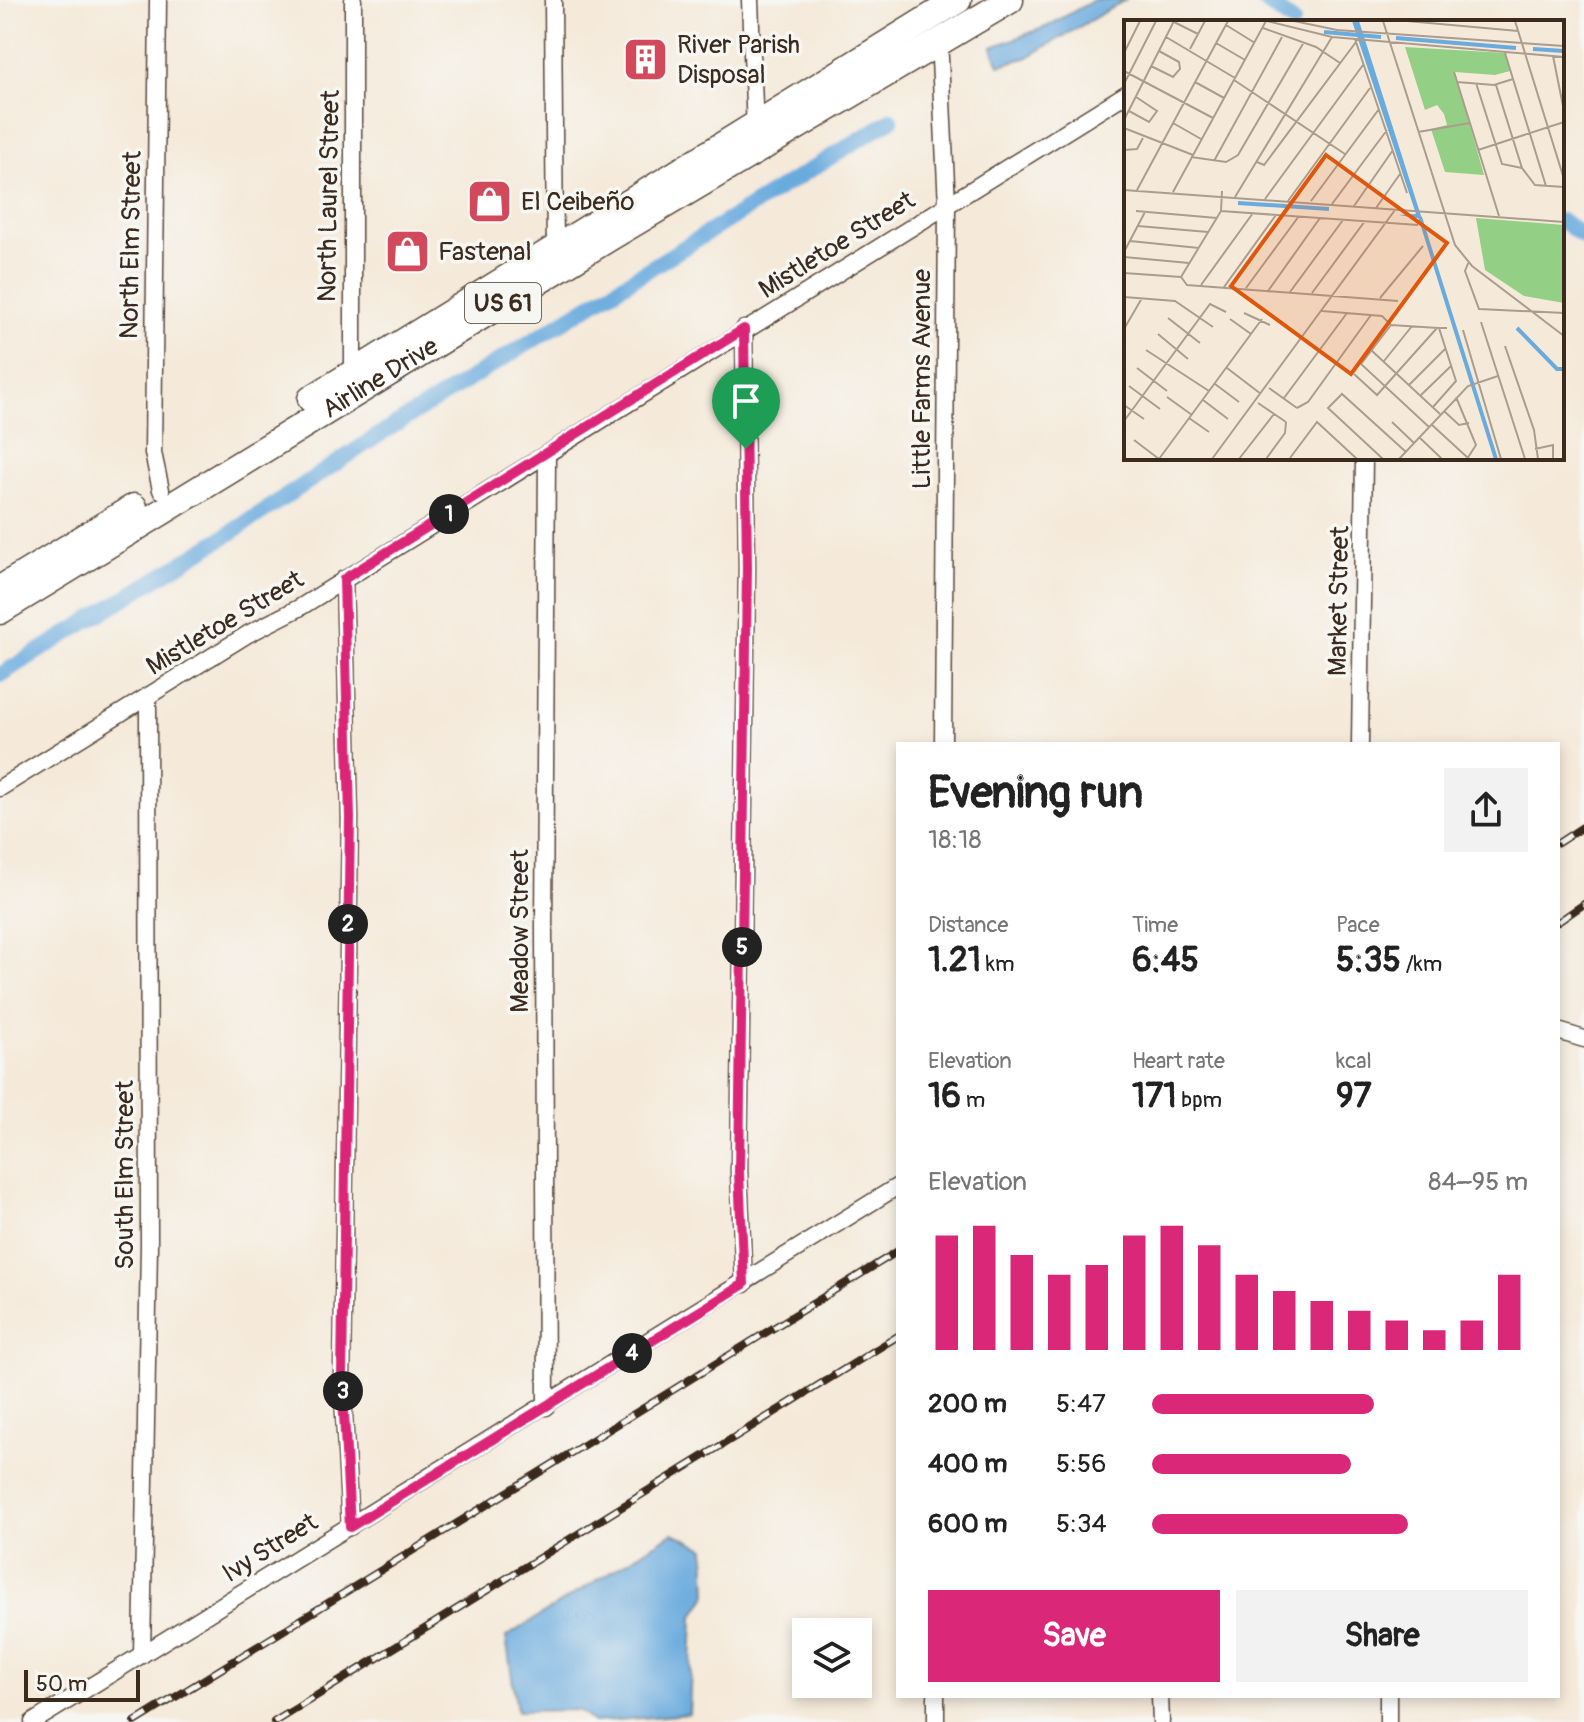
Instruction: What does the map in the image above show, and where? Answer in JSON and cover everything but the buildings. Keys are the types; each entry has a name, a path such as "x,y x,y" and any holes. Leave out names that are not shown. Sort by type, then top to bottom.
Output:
{"highway":[{"name":"Airline Drive","path":"0,611 355,382 756,137 958,0"},
{"name":"Airline Drive","path":"756,137 940,43 1010,0"},
{"name":"Airline Drive","path":"0,589 161,490 355,382"}],"street":[{"name":"North Elm Street","path":"158,0 153,453 161,490"},
{"name":"North Laurel Street","path":"353,0 355,382"},
{"path":"553,0 558,259"},
{"path":"750,0 756,137"},
{"name":"Little Farms Avenue","path":"933,15 940,43 947,205 943,742"},
{"name":"Mistletoe Street","path":"0,788 547,454 1124,95"},
{"path":"744,329 747,568 739,1172 744,1284"},
{"name":"Meadow Street","path":"546,1407 544,930 547,454"},
{"name":"Market Street","path":"1360,742 1364,460"},
{"path":"344,579 350,818 342,1376 350,1527"},
{"name":"South Elm Street","path":"142,1655 149,1245 148,696"},
{"path":"1560,1032 1584,1039"},
{"name":"Ivy Street","path":"33,1722 546,1407 896,1187"},
{"path":"936,1698 936,1722"},
{"path":"1160,1698 1161,1722"},
{"path":"1388,1698 1388,1722"}],"water":[{"path":"1094,0 1125,0 1026,58 999,65 992,47 1046,27"},
{"path":"673,1533 705,1548 707,1595 693,1617 689,1714 593,1722 577,1710 517,1711 506,1637"}],"waterway":[{"path":"1263,0 1290,20"},
{"path":"0,675 229,534 382,433 891,120"},
{"path":"1564,222 1584,237"}],"railway":[{"path":"1560,842 1584,826"},
{"path":"1560,921 1584,904"},
{"path":"135,1722 896,1252"},
{"path":"274,1722 896,1337"}],"place":[{"name":"River Parish Disposal","path":"646,60"},
{"name":"El Ceibeño","path":"490,202"},
{"name":"Fastenal","path":"407,252"}],"route":[{"path":"744,329 746,449 739,1172 744,1284 350,1527 342,1376 350,818 344,579 744,329"}]}
